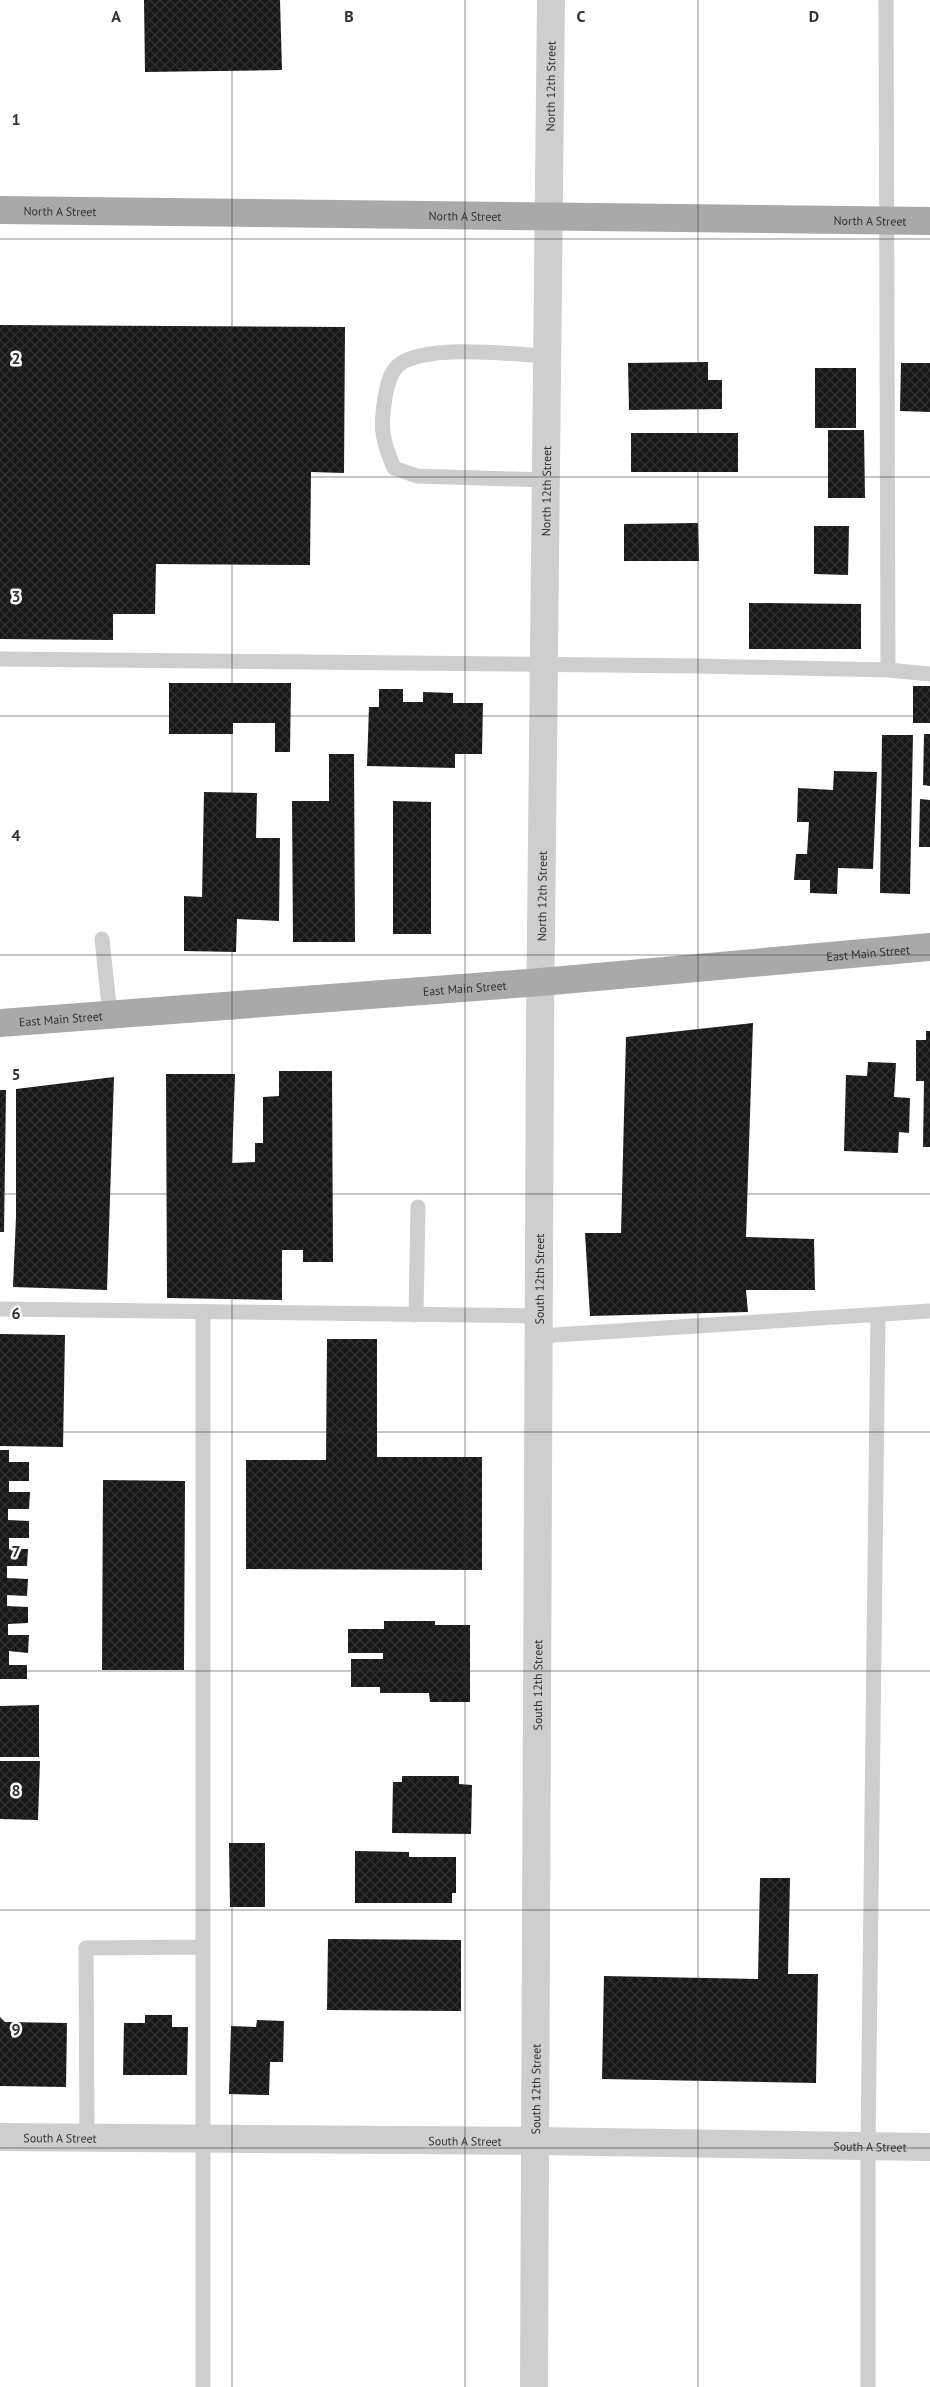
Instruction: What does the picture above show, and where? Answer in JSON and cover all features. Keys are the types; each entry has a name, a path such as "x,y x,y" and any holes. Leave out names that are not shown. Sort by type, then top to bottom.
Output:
{"main road":[{"name":"North A Street","path":"0,210 930,221"},
{"name":"East Main Street","path":"0,1023 541,982 930,947"}],"street":[{"name":"North 12th Street","path":"541,982 551,0"},
{"name":"South 12th Street","path":"534,2387 541,982"},
{"name":"South A Street","path":"0,2138 534,2141 930,2147"}],"lane":[{"path":"886,0 888,670"},
{"path":"546,480 417,476 394,468 383,443 382,415 387,383 398,365 414,356 444,353 547,356"},
{"path":"0,659 544,664 888,670 930,674"},
{"path":"102,939 110,1014"},
{"path":"416,1315 418,1207"},
{"path":"0,1309 416,1315 539,1326 878,1315 930,1311"},
{"path":"203,1312 203,2387"},
{"path":"868,2387 868,2146 878,1315"},
{"path":"87,2138 86,1948 203,1947"}],"building":[{"path":"144,0 280,0 282,70 145,72"},
{"path":"0,325 345,327 344,473 311,472 310,565 156,564 155,614 113,614 113,640 0,639"},
{"path":"708,362 708,380 722,380 722,409 629,410 628,363"},
{"path":"901,363 930,363 930,412 900,411"},
{"path":"815,368 856,368 856,428 815,428"},
{"path":"828,430 864,430 865,498 828,498"},
{"path":"631,433 738,433 738,472 631,472"},
{"path":"698,523 699,561 624,561 624,524"},
{"path":"814,526 849,526 848,575 814,574"},
{"path":"749,603 861,604 861,649 749,649"},
{"path":"169,683 291,683 290,752 275,752 275,723 233,723 233,734 169,734"},
{"path":"913,686 930,686 930,723 913,723"},
{"path":"379,689 403,689 403,702 423,702 423,692 453,693 453,703 483,703 482,754 455,754 455,768 367,766 369,707 379,707"},
{"path":"924,734 930,734 930,786 923,785"},
{"path":"882,735 913,735 910,894 880,893"},
{"path":"329,754 354,754 355,942 293,942 292,801 329,801"},
{"path":"834,771 877,772 873,869 838,868 837,894 810,893 810,880 794,880 796,854 807,854 809,822 797,822 798,788 833,790"},
{"path":"204,792 257,793 256,838 280,838 279,921 237,919 236,952 184,951 184,896 202,897"},
{"path":"920,799 930,800 930,847 919,847"},
{"path":"393,801 431,802 431,934 393,934"},
{"path":"753,1023 746,1237 814,1239 815,1290 746,1290 748,1312 590,1316 585,1233 621,1233 626,1037"},
{"path":"926,1031 930,1031 930,1147 923,1147 924,1081 916,1081 916,1040 926,1040"},
{"path":"868,1062 896,1063 894,1097 910,1098 909,1133 899,1132 898,1153 844,1151 846,1075 867,1076"},
{"path":"279,1071 332,1071 333,1262 303,1262 303,1250 282,1250 282,1300 167,1298 166,1074 235,1074 232,1163 255,1162 255,1143 263,1143 263,1097 279,1096"},
{"path":"114,1077 107,1290 13,1287 16,1217 16,1089"},
{"path":"0,1090 6,1090 4,1232 0,1232"},
{"path":"0,1334 65,1335 63,1447 0,1446"},
{"path":"327,1339 377,1339 377,1457 482,1457 482,1570 246,1569 246,1460 326,1460"},
{"path":"0,1450 9,1450 9,1462 29,1462 29,1481 9,1481 9,1492 30,1492 29,1509 8,1509 8,1520 29,1521 29,1538 9,1538 9,1549 28,1549 27,1566 7,1566 7,1578 28,1579 27,1596 7,1595 7,1606 28,1607 28,1623 8,1624 8,1635 29,1635 28,1653 9,1651 9,1665 27,1665 27,1679 0,1679"},
{"path":"103,1480 185,1481 184,1670 102,1670"},
{"path":"384,1621 435,1621 435,1625 470,1625 470,1702 430,1702 429,1693 380,1693 380,1687 351,1687 351,1659 383,1659 383,1653 348,1653 348,1629 384,1629"},
{"path":"39,1705 39,1757 0,1757 0,1706"},
{"path":"0,1761 40,1761 38,1820 0,1819"},
{"path":"402,1776 459,1776 459,1784 472,1785 471,1834 392,1833 393,1782 402,1782"},
{"path":"229,1843 265,1843 265,1907 230,1907"},
{"path":"355,1851 409,1852 409,1857 456,1857 456,1893 452,1893 452,1903 355,1903"},
{"path":"760,1878 790,1878 788,1974 818,1974 816,2083 602,2079 604,1976 758,1979"},
{"path":"328,1939 461,1940 461,2011 327,2010"},
{"path":"145,2015 172,2015 172,2027 188,2027 187,2075 123,2075 124,2023 145,2023"},
{"path":"0,2017 5,2022 67,2023 66,2087 0,2086"},
{"path":"257,2020 284,2021 283,2062 270,2062 269,2095 229,2094 231,2026 256,2027"}]}
